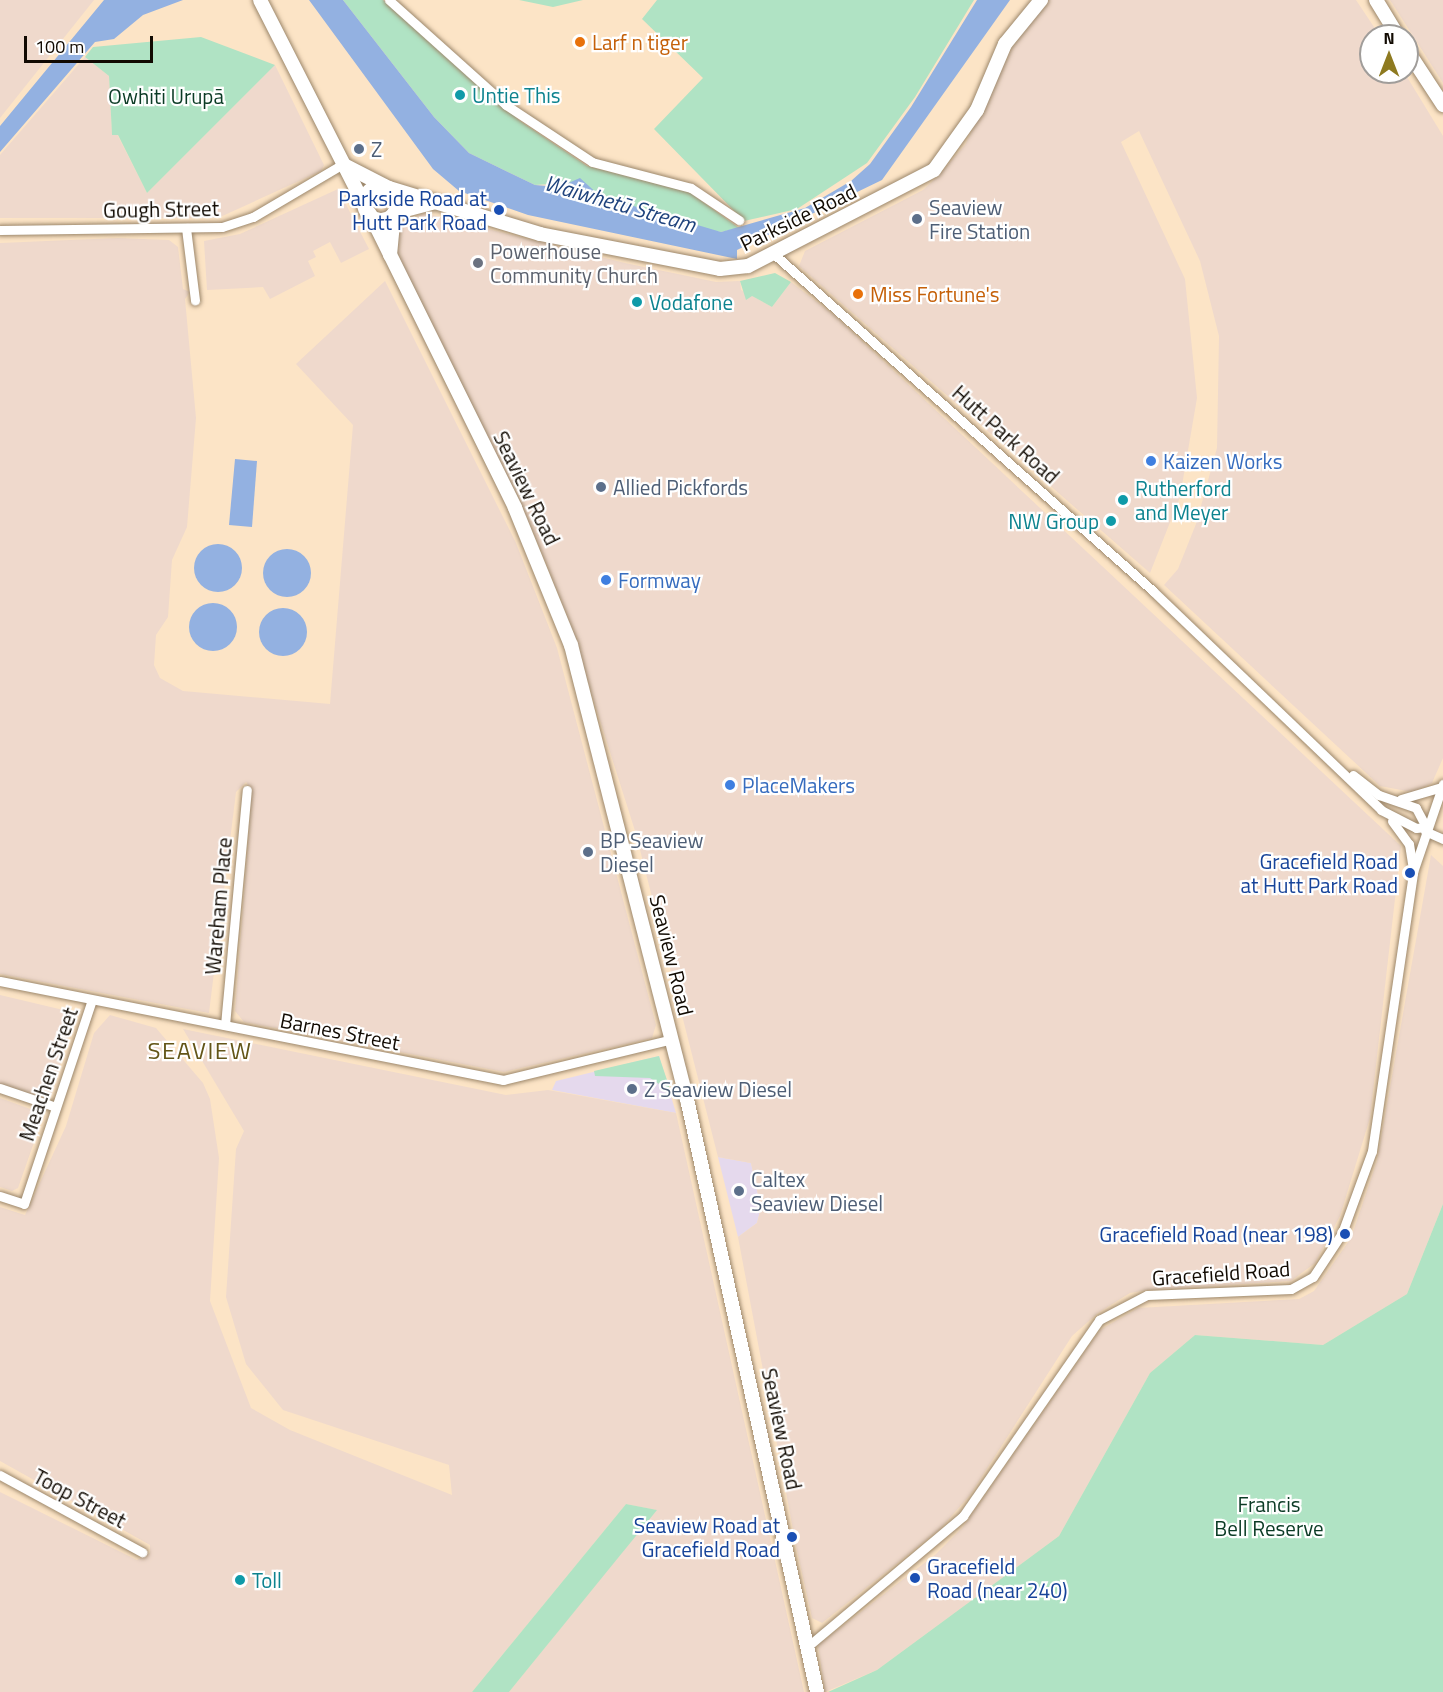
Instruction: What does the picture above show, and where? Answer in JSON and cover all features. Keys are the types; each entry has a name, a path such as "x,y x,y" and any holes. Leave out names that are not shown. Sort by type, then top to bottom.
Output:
{"main road":[{"name":"Seaview Road","path":"260,0 515,508 556,604 588,705 672,1039 817,1692"},
{"name":"Parkside Road","path":"387,187 441,201 540,234 720,269 748,266 775,255 934,170 977,110 1005,44 1041,0"},
{"path":"1376,0 1391,24"},
{"path":"1419,68 1443,105"},
{"path":"344,164 387,187 398,201 394,213 391,260"},
{"path":"387,187 368,192 367,210 381,219 394,213 441,201"}],"street":[{"path":"389,0 506,105 592,162 691,188 739,220"},
{"name":"Gough Street","path":"0,230 186,228 237,224 344,164"},
{"path":"186,228 195,300"},
{"name":"Hutt Park Road","path":"775,255 941,399 1341,767 1389,817 1409,844 1413,872"},
{"name":"Hutt Park Road","path":"1341,767 1390,798 1416,808 1425,829 1416,828 1389,817"},
{"path":"1390,798 1419,797 1442,786"},
{"name":"Gracefield Road","path":"807,1647 963,1516 1099,1320 1147,1295 1291,1289 1313,1277 1342,1233 1372,1151 1413,872 1425,829 1442,786"},
{"name":"Wareham Place","path":"225,1025 247,790"},
{"path":"1425,829 1443,839"},
{"name":"Barnes Street","path":"0,981 503,1080 672,1039"},
{"name":"Meachen Street","path":"0,1196 24,1204 92,1000"},
{"path":"0,1088 56,1107"},
{"name":"Toop Street","path":"0,1475 142,1552"}],"shaded area":[{"path":"0,0 94,0 0,118"},
{"path":"1048,0 1356,0 1372,24 1359,24 1359,84 1411,84 1443,136 1443,758 1432,783 1412,792 1380,786 1164,585 1178,569 1196,524 1217,448 1219,336 1200,261 1139,131 1121,142 1185,279 1197,398 1180,497 1150,573 799,266 805,251 923,190 937,177 965,145 1013,46"},
{"path":"1390,0 1443,0 1443,83 1419,45 1419,24 1405,24"},
{"path":"85,57 109,76 112,134 117,134 147,193 275,65 324,165 321,171 218,218 0,218 0,155"},
{"path":"338,189 369,249 341,263 330,242 313,251 316,257 308,261 315,276 270,299 263,287 207,290 204,241 240,234"},
{"path":"424,213 625,263 716,282 740,281 741,290 772,307 791,282 835,316 1401,846 1370,1118 1340,1216 1315,1263 1291,1281 1130,1293 1098,1313 1072,1336 970,1495 940,1529 822,1623 812,1618 797,1551 738,1237 757,1223 761,1208 751,1163 718,1157 636,834 566,613 534,534 394,254 397,228"},
{"path":"118,238 169,240 178,247 183,289 190,292 185,299 196,418 187,527 172,560 168,617 156,635 154,665 160,678 183,691 330,704 353,425 296,364 385,281 516,543 557,648 656,1025 652,1038 504,1072 244,1022 235,1011 252,790 246,782 236,792 209,1013 0,974 0,243"},
{"path":"1431,855 1443,866 1443,1204 1407,1294 1323,1345 1195,1335 1150,1373 1059,1536 877,1670 825,1692 818,1645 936,1554 963,1527 1100,1330 1138,1308 1299,1299 1314,1291 1351,1238 1377,1161"},
{"path":"0,995 76,1013 51,1096 45,1100 0,1086"},
{"path":"110,1015 156,1028 203,1083 210,1099 219,1158 210,1301 251,1408 290,1430 452,1495 449,1465 283,1410 246,1364 226,1297 236,1149 244,1131 183,1029 506,1095 548,1090 676,1113 804,1692 509,1692 656,1510 626,1504 472,1692 0,1692 0,1492 137,1560 150,1553 150,1545 0,1461 0,1207 25,1215 66,1126 94,1033"},
{"path":"659,1056 676,1113 552,1090 556,1081"},
{"path":"0,1098 36,1111 42,1119 18,1188 12,1191 0,1187"},
{"path":"718,1157 751,1163 761,1208 757,1223 738,1237"}],"green space":[{"path":"343,0 383,0 520,121 587,166 689,192 739,228 721,232 687,226 600,196 582,182 535,185 469,153 434,117"},
{"path":"519,0 583,0 553,7"},
{"path":"657,0 974,0 915,97 867,163 797,209 744,221 654,129 703,78 642,19"},
{"name":"Owhiti Urupā","path":"201,37 275,65 147,193 118,135 112,135 109,76 85,57 93,47"},
{"path":"775,273 791,282 772,307 752,296 746,300 740,281"},
{"path":"659,1056 671,1092 650,1078 595,1076 594,1071"},
{"name":"Francis Bell Reserve","path":"1443,1204 1443,1692 828,1692 877,1670 1059,1536 1150,1373 1195,1335 1323,1345 1407,1294"},
{"path":"626,1504 657,1510 509,1692 472,1692"}],"water":[{"path":"104,0 183,0 143,15 114,39 95,42 0,152 0,126"},
{"name":"Waiwhetū Stream","path":"309,0 343,0 434,117 469,153 535,185 559,187 580,178 600,196 721,232 805,208 851,181 870,164 911,107 977,0 1010,0 882,180 737,250 737,259 528,215 459,191 433,169"},
{"path":"235,459 257,461 252,527 229,525"},
{"path":"213,544 223,544 238,554 242,568 241,577 232,588 223,592 213,592 198,582 194,573 194,563 204,548"},
{"path":"282,549 292,549 307,559 311,573 310,582 301,593 292,597 282,597 267,587 263,578 263,568 273,553"},
{"path":"208,603 218,603 233,613 237,627 236,636 227,647 218,651 208,651 193,641 189,632 189,622 199,607"},
{"path":"278,608 288,608 303,618 307,632 306,641 297,652 288,656 278,656 263,646 259,637 259,627 269,612"}],"place":[{"name":"Larf n tiger","path":"580,42"},
{"name":"Untie This","path":"460,95"},
{"name":"Z","path":"359,149"},
{"name":"Parkside Road at Hutt Park Road","path":"499,210"},
{"name":"Seaview Fire Station","path":"917,219"},
{"name":"Powerhouse Community Church","path":"478,263"},
{"name":"Miss Fortune's","path":"858,294"},
{"name":"Vodafone","path":"637,302"},
{"name":"Kaizen Works","path":"1151,461"},
{"name":"Allied Pickfords","path":"601,487"},
{"name":"Rutherford and Meyer","path":"1123,500"},
{"name":"NW Group","path":"1111,521"},
{"name":"Formway","path":"606,580"},
{"name":"PlaceMakers","path":"730,785"},
{"name":"BP Seaview Diesel","path":"588,852"},
{"name":"Gracefield Road at Hutt Park Road","path":"1410,873"},
{"name":"Z Seaview Diesel","path":"632,1089"},
{"name":"Caltex Seaview Diesel","path":"739,1191"},
{"name":"Gracefield Road (near 198)","path":"1345,1234"},
{"name":"Seaview Road at Gracefield Road","path":"792,1537"},
{"name":"Gracefield Road (near 240)","path":"915,1578"},
{"name":"Toll","path":"240,1580"}],"district":[{"name":"SEAVIEW","path":"200,1051"}]}
